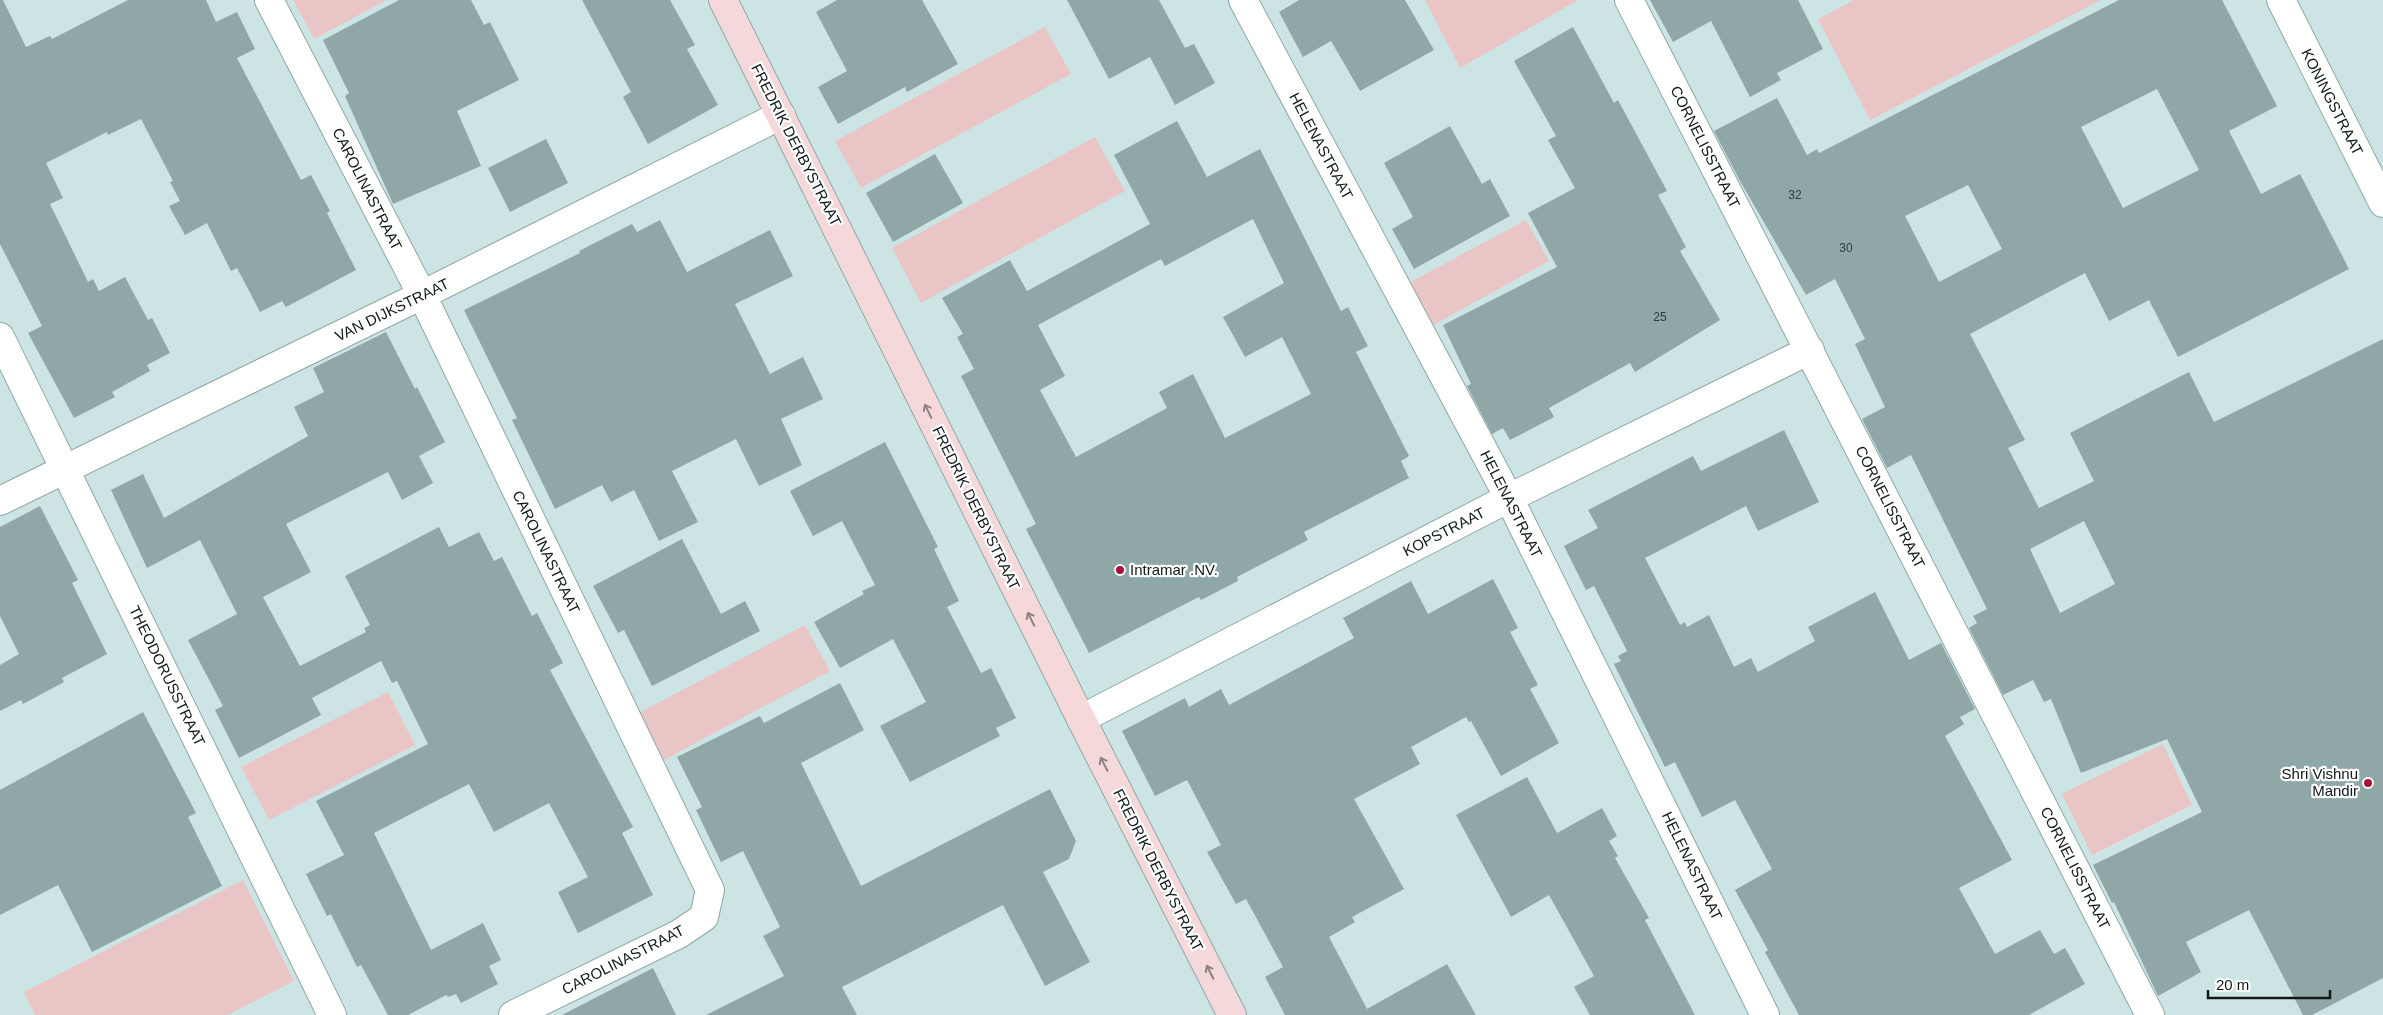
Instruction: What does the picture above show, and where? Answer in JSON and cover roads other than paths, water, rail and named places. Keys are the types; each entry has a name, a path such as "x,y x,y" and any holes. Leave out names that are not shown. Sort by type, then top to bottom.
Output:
{"main road":[{"name":"FREDRIK DERBYSTRAAT","path":"723,0 1081,719 1232,1015"}],"street":[{"name":"CAROLINASTRAAT","path":"269,0 422,295 710,890 704,916 679,934 513,1015"},
{"name":"HELENASTRAAT","path":"1242,0 1509,498 1765,1015"},
{"name":"CORNELISSTRAAT","path":"1629,0 2150,1015"},
{"name":"KONINGSTRAAT","path":"2281,0 2383,203"},
{"name":"VAN DIJKSTRAAT","path":"0,501 422,295 781,115"},
{"name":"THEODORUSSTRAAT","path":"0,337 332,1015"},
{"name":"KOPSTRAAT","path":"1081,719 1509,498 1810,350"}],"place":[{"name":"Intramar .NV.","path":"1120,570"},
{"name":"Shri Vishnu Mandir","path":"2368,783"}]}
